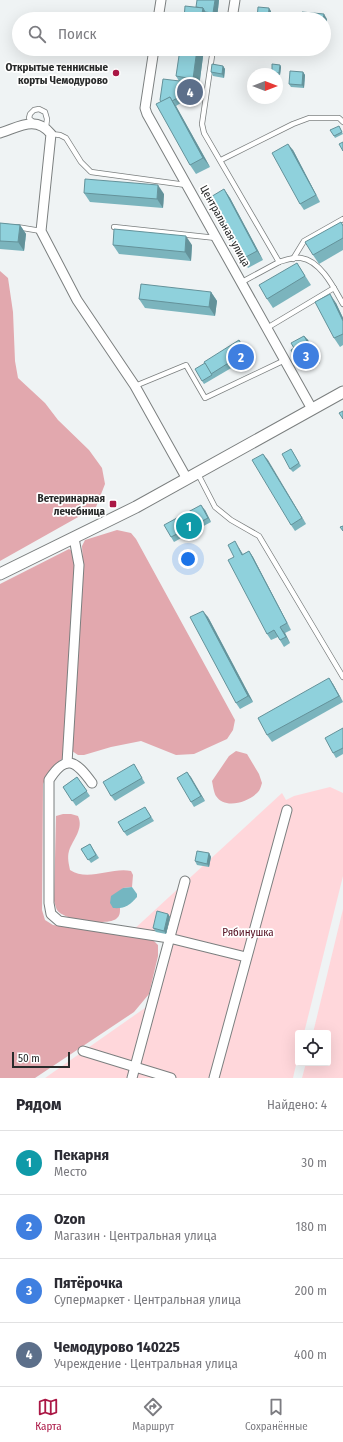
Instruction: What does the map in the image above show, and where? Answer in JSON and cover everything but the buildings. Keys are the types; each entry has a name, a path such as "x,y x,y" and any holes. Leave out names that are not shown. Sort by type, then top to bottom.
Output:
{"street":[{"path":"159,12 161,0"},
{"path":"233,12 235,0"},
{"name":"Центральная улица","path":"153,56 145,108 147,114 312,409"},
{"path":"0,133 33,122 48,130 41,230 77,300 135,386 187,479"},
{"path":"0,574 136,507 343,392"},
{"path":"67,763 79,564 74,538"},
{"path":"92,783 81,768 74,764 67,763 60,766 49,780 49,903 51,914 59,921 169,938 246,957"},
{"path":"214,1078 287,810"},
{"path":"132,1078 185,881"},
{"path":"83,1051 171,1078"}],"lane":[{"path":"212,56 202,124 204,132 279,262"},
{"path":"33,122 29,118 30,114 34,110 40,109 45,112 48,130 66,138 81,162 91,172 188,185"},
{"path":"221,160 293,124 309,118 339,118 343,122"},
{"path":"293,258 304,241 343,219"},
{"path":"14,226 41,230"},
{"path":"114,227 217,238"},
{"path":"242,282 279,262 293,258 302,258 312,262 324,272 343,304"},
{"path":"267,328 334,288"},
{"path":"135,386 186,365 205,398 285,360"},
{"path":"197,473 215,506 231,520 259,536 343,677"}],"green space":[{"name":"Рябинушка","path":"330,787 343,793 343,876 305,1030 295,1030 296,1066 293,1078 45,1078 152,1003 169,938 131,932 282,793 286,800 294,796"},
{"path":"343,909 343,1078 302,1078 305,1066 331,1066 331,1030 314,1030"}],"shaded area":[{"path":"0,271 8,278 13,312 15,361 18,378 45,403 58,420 89,450 102,468 105,484 96,507 0,561"},
{"path":"117,530 131,533 136,539 235,720 233,730 227,739 194,754 176,755 141,741 111,747 84,755 78,755 72,751 83,564 82,546 85,540"},
{"path":"69,549 74,552 77,565 63,758 56,763 43,784 42,910 45,920 53,925 153,940 158,945 158,956 149,994 134,1012 35,1078 0,1078 0,584"},
{"path":"236,751 247,754 259,774 262,783 259,791 254,796 231,804 225,803 216,796 212,781 229,756"},
{"path":"63,814 78,816 80,821 79,830 68,854 70,870 84,875 123,870 131,871 133,875 132,887 123,888 113,908 120,908 120,914 116,919 103,922 85,921 67,917 57,910 54,901 56,816"}],"water":[{"path":"132,887 137,894 137,897 127,906 113,908 110,903 111,896 123,888"}],"place":[{"name":"Открытые теннисные корты Чемодурово","path":"116,73"},
{"name":"Чемодурово 140225","path":"190,92"},
{"name":"Пятёрочка","path":"306,356"},
{"name":"Ozon","path":"241,357"},
{"name":"Ветеринарная лечебница","path":"113,504"},
{"name":"Пекарня","path":"189,526"}]}
